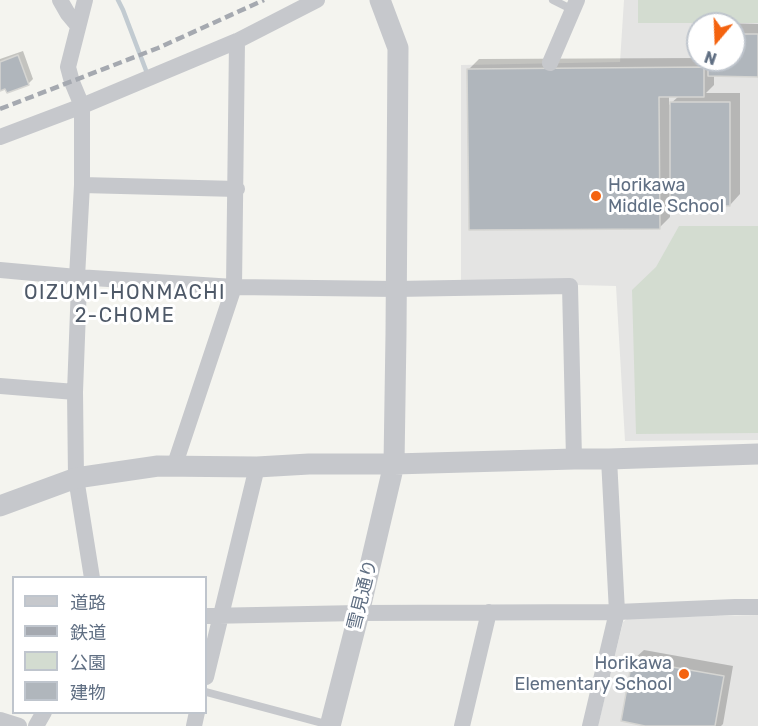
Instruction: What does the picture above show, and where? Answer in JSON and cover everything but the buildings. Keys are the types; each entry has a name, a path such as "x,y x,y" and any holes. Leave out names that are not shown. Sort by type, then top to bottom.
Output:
{"street":[{"path":"60,0 78,26"},
{"path":"85,0 68,67 82,106 82,185 77,277 79,284 75,392 76,478 92,576"},
{"path":"0,137 82,106 237,41 317,0"},
{"name":"雪見通り","path":"330,725 394,464 398,48 380,0"},
{"path":"550,63 575,5"},
{"path":"174,467 234,287 237,189 237,41"},
{"path":"82,185 237,189"},
{"path":"0,270 234,287 396,289 570,286 574,459"},
{"path":"0,386 75,392"},
{"path":"0,506 76,478 158,466 256,467 758,454"},
{"path":"590,726 617,612 609,459"},
{"path":"207,668 213,616 256,467"},
{"path":"213,616 617,612 758,607"},
{"path":"462,726 489,612"},
{"path":"0,720 19,726"}],"lane":[{"path":"554,0 575,5"},
{"path":"207,692 330,725"}],"shaded area":[{"path":"624,0 758,0 758,440 625,441 616,286 461,282 461,65 620,62"},
{"name":"Horikawa Elementary School","path":"758,615 758,726 598,726 623,622 628,618"}],"green space":[{"path":"638,0 758,0 758,23 746,23 746,12 686,12 686,23 638,23"},
{"path":"679,226 758,226 758,433 636,434 632,290 656,267"}],"waterway":[{"path":"118,0 147,73"}],"railway":[{"path":"0,109 158,48 264,0"}],"place":[{"name":"Horikawa Middle School","path":"596,196"},
{"name":"Horikawa Elementary School","path":"684,674"}],"district":[{"name":"OIZUMI-HONMACHI 2-CHOME","path":"125,304"}]}
